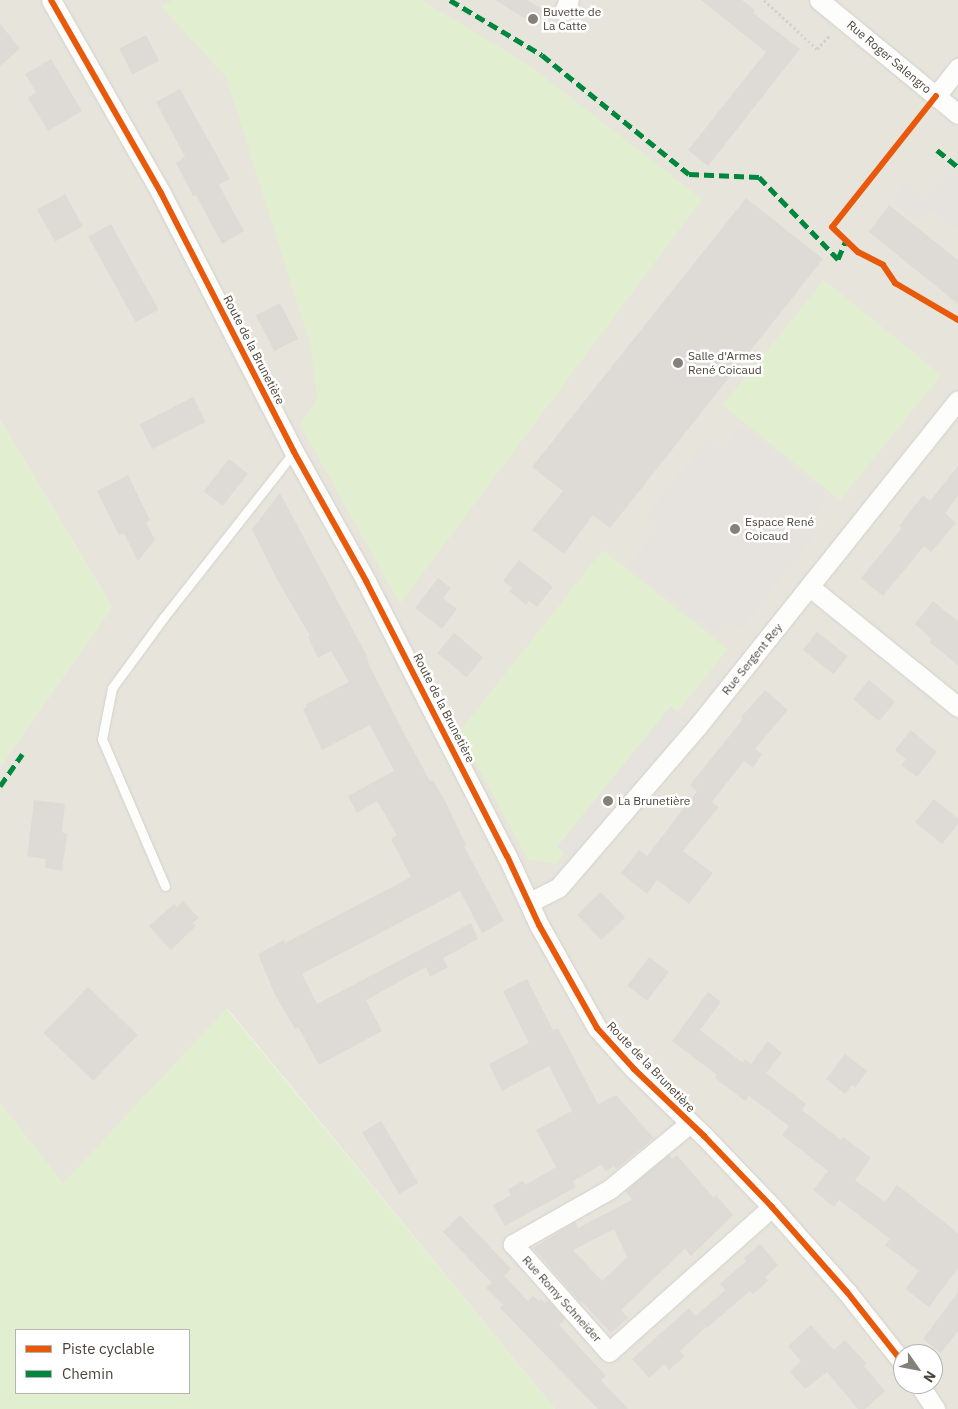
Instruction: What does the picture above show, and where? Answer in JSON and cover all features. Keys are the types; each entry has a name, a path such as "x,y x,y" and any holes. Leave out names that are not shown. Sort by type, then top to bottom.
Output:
{"street":[{"name":"Route de la Brunetière","path":"51,0 161,193 294,452 366,581 530,902 539,925 597,1028 634,1070 690,1123 772,1207 847,1292 893,1350"},
{"name":"Rue Roger Salengro","path":"819,0 958,114"},
{"path":"936,96 958,68"},
{"name":"Rue Sergent Rey","path":"530,902 558,888 706,716 958,400"},
{"path":"810,587 958,707"},
{"name":"Rue Romy Schneider","path":"690,1123 610,1189 513,1244 610,1352 772,1207"},
{"path":"925,1394 935,1409"}],"lane":[{"path":"165,886 102,739 112,688 164,617 294,452"}],"path":[{"path":"764,0 817,49 845,20"}],"shaded area":[{"path":"0,0 958,0 958,1409 555,1409 228,1009 63,1184 0,1103 0,767 112,607 0,420"},
{"path":"949,172 958,180 958,230 931,209 918,222 892,202 905,184 925,200"},
{"name":"Espace René Coicaud","path":"741,426 827,496 806,524 817,533 739,631 727,623 717,633 628,565 660,526 647,514 707,440 721,451"},
{"path":"671,706 697,727 583,867 557,847"}],"green space":[{"path":"172,0 422,0 529,65 702,199 400,604 300,425 317,399 311,347 226,77 161,6"},
{"path":"824,280 941,375 840,500 723,405"},
{"path":"0,420 112,607 0,767"},
{"path":"603,550 728,649 556,864 528,860 459,732"},
{"path":"227,1008 555,1409 0,1409 0,1103 63,1183"}],"building":[{"name":"Buvette de La Catte","path":"495,0 527,0 546,11 537,26"},
{"path":"701,0 742,0 755,10 753,13 800,49 708,166 688,150 766,52"},
{"path":"0,24 20,48 0,66"},
{"path":"146,35 159,61 132,74 119,49"},
{"path":"51,59 82,111 48,131 28,98 36,92 25,74"},
{"path":"180,89 230,179 219,185 244,231 222,244 196,195 193,196 176,163 185,157 156,102"},
{"path":"65,194 83,226 55,242 37,210"},
{"name":"Salle d'Armes René Coicaud","path":"746,198 823,259 610,528 593,515 564,554 532,530 563,491 532,467"},
{"path":"889,205 958,260 958,304 869,232"},
{"path":"111,224 159,310 136,322 88,237"},
{"path":"280,303 298,339 274,351 256,315"},
{"path":"193,397 206,422 152,449 140,424"},
{"path":"229,459 248,474 223,506 204,491"},
{"path":"958,466 958,496 945,513 956,523 931,552 924,546 883,596 861,578 902,528 899,526 923,495 930,501"},
{"path":"128,475 150,520 146,523 155,540 138,561 124,533 119,535 97,491"},
{"path":"280,493 367,656 369,665 406,737 430,781 433,780 444,799 466,845 464,846 504,921 482,933 460,891 302,974 317,1004 471,923 478,939 443,958 448,967 430,977 426,967 366,1000 382,1031 319,1065 298,1027 295,1029 275,995 258,954 284,940 285,943 411,877 391,839 397,835 377,801 357,813 348,796 394,771 370,725 322,750 303,709 307,707 305,705 349,682 331,651 318,658 308,637 310,636 278,581 252,529"},
{"path":"519,560 553,587 537,607 529,601 526,605 509,591 512,588 503,581"},
{"path":"438,578 451,588 443,598 457,609 442,629 415,608"},
{"path":"933,601 958,621 958,665 929,642 932,639 915,624"},
{"path":"817,632 848,656 834,674 803,650"},
{"path":"454,633 483,657 466,677 437,653"},
{"path":"869,680 895,702 879,721 853,699"},
{"path":"765,690 788,710 755,749 762,754 753,768 744,761 712,802 719,807 683,851 713,873 689,904 657,880 647,894 621,873 639,850 647,856 697,791 690,785 743,719 741,717"},
{"path":"911,730 937,752 917,777 901,765 906,759 895,750"},
{"path":"934,799 958,819 958,824 942,844 915,822"},
{"path":"34,800 65,804 62,832 67,834 62,871 45,868 46,859 27,856"},
{"path":"601,892 625,917 602,940 577,915"},
{"path":"183,901 199,918 193,923 196,926 171,950 149,926 174,904 177,907"},
{"path":"649,957 669,972 647,1001 627,986"},
{"path":"527,979 553,1030 558,1028 598,1104 616,1095 654,1138 616,1169 614,1166 606,1171 601,1165 573,1181 576,1187 505,1226 493,1205 511,1195 508,1189 523,1181 525,1185 556,1167 536,1130 572,1111 549,1066 502,1091 489,1064 529,1043 503,991"},
{"path":"88,987 138,1035 93,1081 44,1033"},
{"path":"708,992 721,1002 700,1030 743,1063 745,1059 751,1064 768,1041 782,1053 766,1073 806,1104 802,1110 841,1140 843,1137 871,1158 855,1180 885,1202 897,1185 958,1233 958,1268 929,1307 905,1289 919,1271 885,1245 890,1239 839,1200 834,1207 813,1190 828,1171 782,1135 789,1126 749,1096 745,1101 715,1078 717,1075 672,1041"},
{"path":"845,1054 867,1071 855,1088 852,1085 845,1094 826,1079"},
{"path":"381,1121 418,1183 399,1194 362,1132"},
{"path":"669,1155 672,1159 677,1155 714,1198 716,1195 733,1215 691,1256 685,1249 625,1306 621,1310 628,1318 611,1333 581,1303 533,1248 575,1222 578,1228 632,1200 625,1191","holes":["614,1229 627,1257 602,1281 573,1250"]},
{"path":"460,1215 511,1269 504,1276 528,1301 533,1296 545,1303 547,1301 545,1297 565,1319 559,1325 606,1376 601,1380 628,1409 598,1409 500,1308 503,1305 486,1288 492,1283 443,1232"},
{"path":"760,1244 778,1265 765,1277 768,1281 753,1294 750,1291 707,1328 696,1316 725,1290 720,1284 746,1261 744,1258"},
{"path":"958,1292 958,1331 943,1350 943,1344 929,1344 923,1339"},
{"path":"689,1308 706,1327 680,1351 685,1356 669,1370 664,1364 649,1378 632,1359"},
{"path":"811,1325 834,1350 845,1340 867,1364 864,1366 885,1391 865,1409 858,1409 827,1372 805,1389 790,1372 801,1361 788,1346"}],"marked path":[{"path":"450,0 542,55 689,174 759,177 838,259 846,240"},
{"path":"937,150 958,167"},
{"path":"0,786 22,754"}],"cycle path":[{"path":"51,0 161,193 294,452 366,581 507,856 539,925 597,1028 634,1069 704,1136 772,1207 847,1292 893,1350"},
{"path":"936,96 832,227 858,252 883,265 895,283 958,320"}],"place":[{"name":"Buvette de La Catte","path":"533,19"},
{"name":"Salle d'Armes René Coicaud","path":"678,363"},
{"name":"Espace René Coicaud","path":"735,529"},
{"name":"La Brunetière","path":"608,801"}]}
